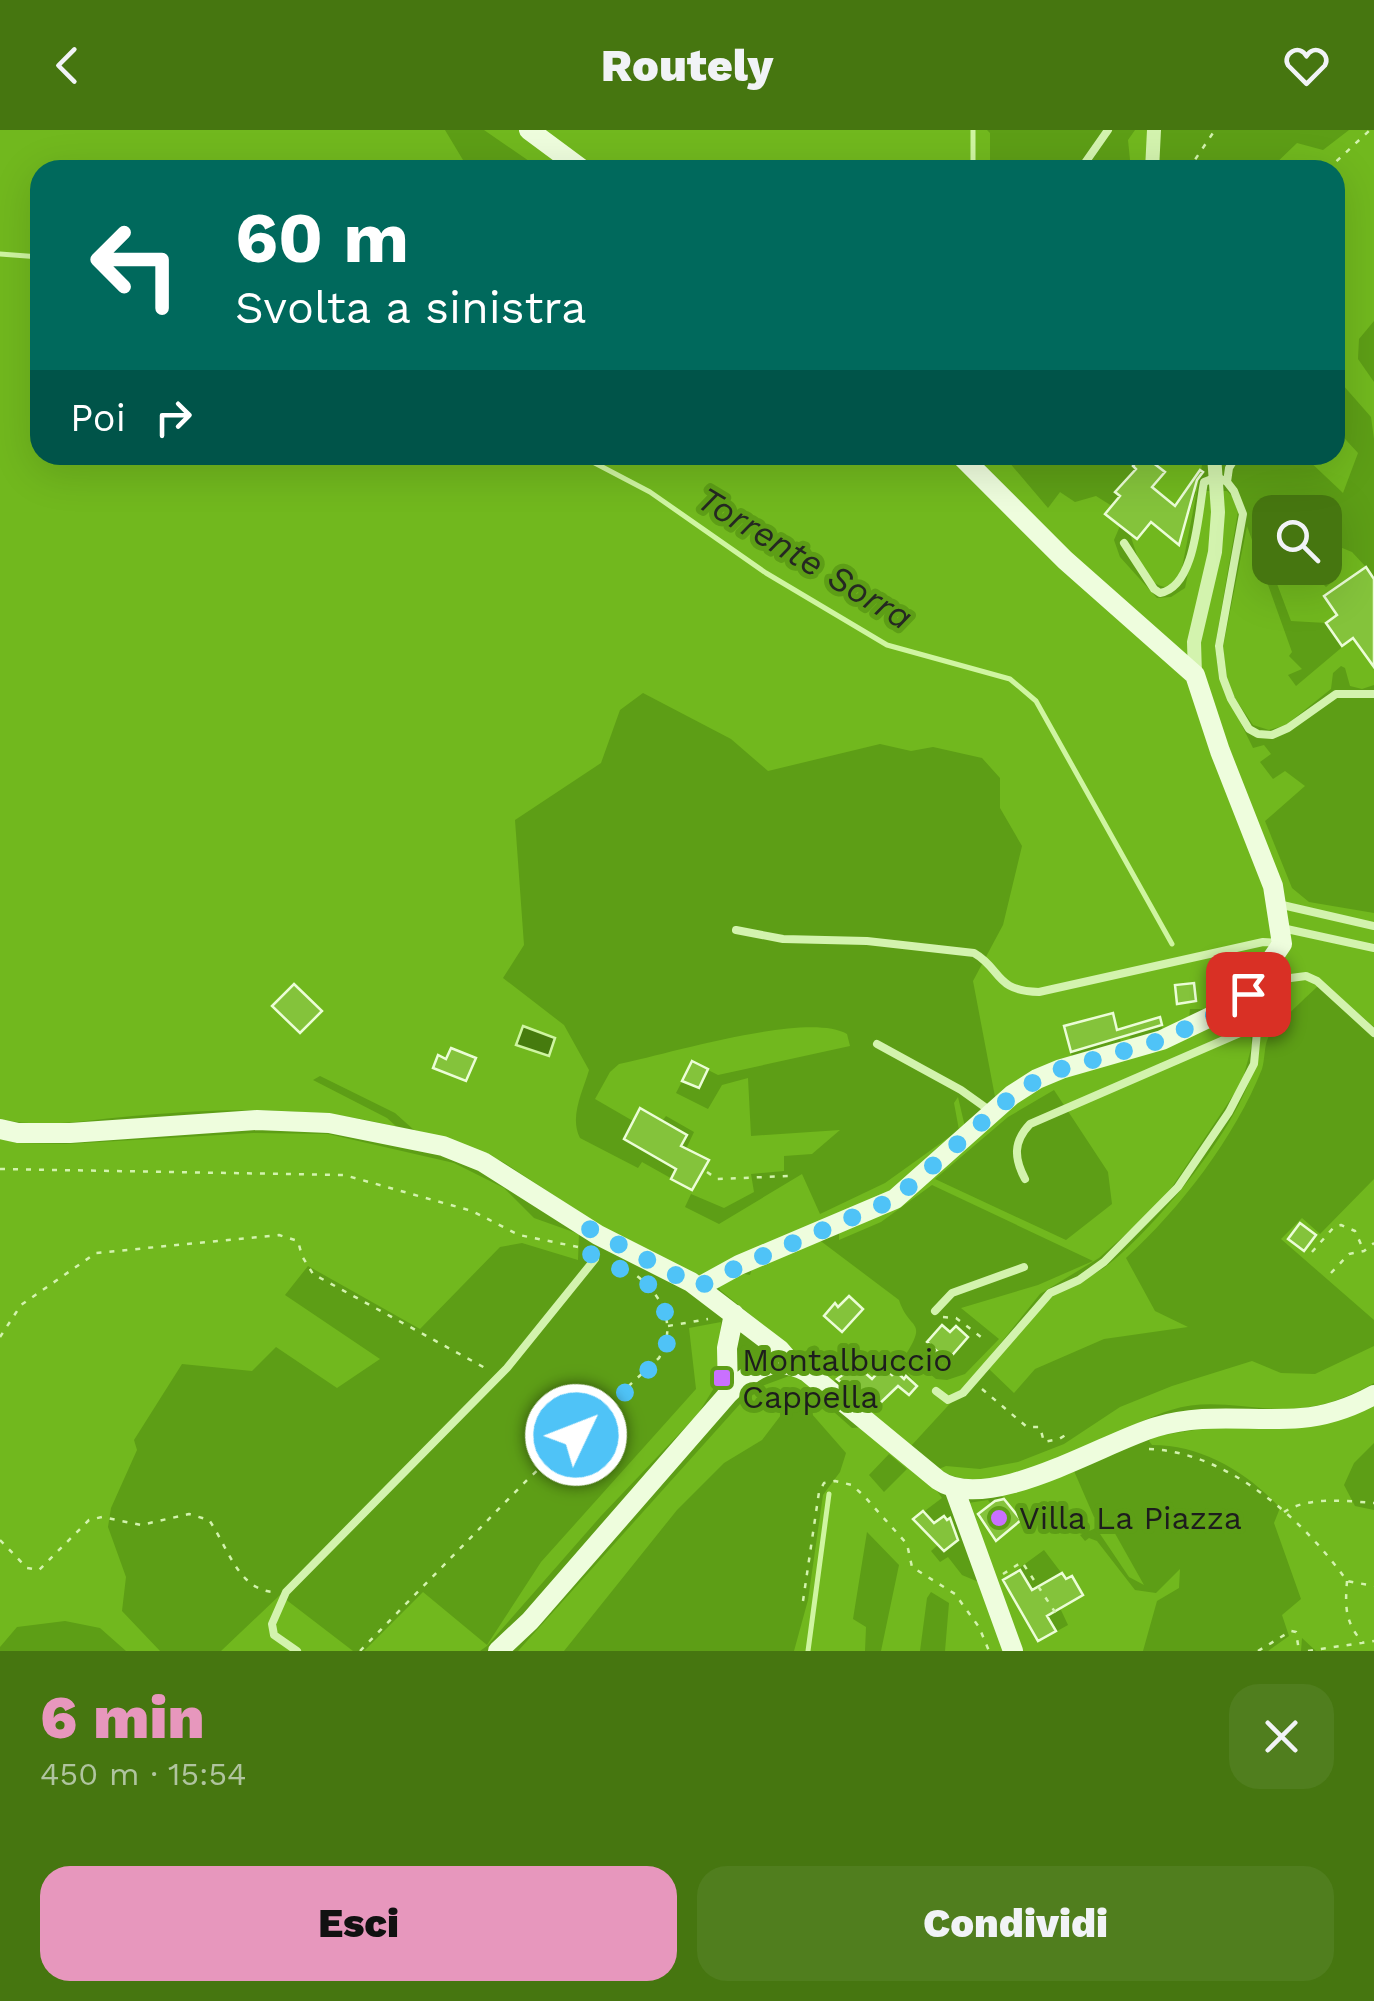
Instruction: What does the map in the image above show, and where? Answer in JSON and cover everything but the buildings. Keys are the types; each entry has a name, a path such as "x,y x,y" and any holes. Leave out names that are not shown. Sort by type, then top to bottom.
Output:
{"street":[{"path":"529,130 570,160"},
{"path":"1152,160 1154,130"},
{"path":"970,465 1065,560 1195,675"},
{"path":"698,1287 895,1199 992,1113 1037,1080 1061,1069 1162,1040 1229,1008 1251,1003 1282,936 1278,904 1195,675 1194,642 1215,552 1222,480 1217,465"},
{"path":"0,1129 70,1133 257,1120 360,1126 461,1152 586,1238 698,1287 728,1315 815,1378 938,1480 954,1488 994,1486 1030,1478 1160,1425 1233,1416 1302,1418 1354,1406 1374,1395"},
{"path":"728,1315 728,1394"},
{"path":"498,1651 530,1620 728,1394 762,1366 794,1365"},
{"path":"954,1488 1013,1651"}],"lane":[{"path":"1087,160 1108,130"},
{"path":"1222,480 1231,465"},
{"path":"1124,543 1154,589 1160,593 1170,591 1185,574 1204,482 1222,480"},
{"path":"1222,480 1243,514 1219,646 1227,688 1249,729 1272,735 1336,694 1374,694"},
{"path":"1278,904 1374,926"},
{"path":"736,930 784,939 867,941 974,952 984,958 1004,984 1023,992 1039,992 1282,936 1374,948"},
{"path":"1251,1003 1263,1012 1271,1006 1284,980 1306,976 1317,981 1374,1034"},
{"path":"936,1391 948,1400 958,1396 1050,1292 1078,1280 1104,1262 1178,1188 1246,1082 1257,1048 1251,1003"},
{"path":"1025,1179 1016,1160 1019,1136 1030,1124 1256,1026"},
{"path":"877,1044 961,1090 992,1113"},
{"path":"297,1651 274,1635 272,1624 286,1592 500,1375 595,1259"},
{"path":"938,1314 952,1293 1024,1266"}],"path":[{"path":"1195,160 1215,130"},
{"path":"1338,160 1370,130"},
{"path":"0,1168 344,1176 472,1210 519,1235 586,1238"},
{"path":"707,1172 717,1179 788,1176"},
{"path":"1312,1252 1334,1227 1342,1225 1355,1232 1364,1251"},
{"path":"0,1337 20,1305 96,1253 279,1235 298,1241 313,1274 500,1375"},
{"path":"1331,1273 1349,1254 1374,1244"},
{"path":"360,1651 526,1480 658,1358 669,1337 662,1301 632,1272"},
{"path":"938,1314 956,1318 981,1337"},
{"path":"668,1326 728,1315"},
{"path":"974,1382 1028,1427 1040,1427 1044,1442 1069,1433"},
{"path":"1146,1449 1207,1461 1250,1485 1320,1548 1347,1582 1374,1586"},
{"path":"803,1601 819,1492 824,1483 835,1481 852,1486 895,1528 907,1544 912,1567 956,1594 979,1627 989,1651"},
{"path":"1282,1513 1296,1504 1374,1503"},
{"path":"0,1540 27,1568 39,1570 89,1520 102,1517 141,1525 189,1514 209,1520 246,1583 262,1591 286,1592"},
{"path":"982,1567 998,1578 1022,1562 1059,1618"},
{"path":"1347,1582 1344,1614 1363,1643"},
{"path":"1258,1651 1290,1631 1296,1632 1299,1651"},
{"path":"1308,1651 1374,1641"}],"shaded area":[{"path":"0,130 445,130 463,160 30,160 30,465 1011,465 1048,508 1060,492 1075,502 1096,496 1112,506 1106,514 1120,526 1114,540 1120,557 1157,598 1171,597 1185,588 1205,491 1227,491 1238,512 1215,646 1219,679 1253,748 1264,745 1271,754 1260,762 1273,779 1285,771 1305,786 1265,821 1292,888 1309,902 1374,913 1374,1027 1322,982 1268,1038 1262,1069 1251,1095 1204,1171 1126,1258 1155,1311 1188,1327 1104,1339 1035,1369 1014,1393 989,1369 1050,1299 1102,1269 1132,1243 1192,1176 1245,1093 1258,1052 1259,1017 1242,989 1215,1009 1190,1009 1189,1020 1163,1030 1159,1017 1127,1027 1131,1040 1121,1042 1113,1014 1065,1025 1072,1057 996,1102 973,981 1003,925 1022,846 1000,808 1000,778 982,758 933,747 911,751 880,744 768,771 731,739 643,693 620,710 601,763 515,820 524,945 503,978 564,1025 589,1070 576,1113 580,1138 638,1168 642,1162 692,1190 708,1160 686,1149 694,1132 666,1116 663,1120 640,1108 633,1121 595,1099 610,1072 619,1064 770,1031 828,1028 847,1034 850,1046 718,1075 692,1062 676,1093 708,1109 722,1085 748,1078 751,1136 840,1130 812,1154 784,1156 784,1171 751,1174 754,1192 724,1208 691,1194 685,1207 719,1224 802,1174 820,1214 885,1183 959,1130 954,1103 958,1097 965,1127 893,1196 701,1277 607,1230 503,1162 459,1142 414,1130 395,1113 320,1076 313,1080 397,1127 337,1115 272,1110 54,1123 0,1119"},
{"path":"484,130 990,133 990,160 528,160"},
{"path":"1135,130 1150,130 1147,160 1130,160 1128,140"},
{"path":"1349,130 1374,130 1374,321 1359,339 1358,359 1374,382 1374,439 1371,417 1345,387 1345,160 1279,160 1297,143 1323,150"},
{"path":"1345,439 1358,453 1343,493 1313,465 1345,465"},
{"path":"1156,465 1202,465 1181,573 1169,587 1160,586 1148,576 1130,534 1137,539 1144,516 1179,544 1196,492 1188,487 1175,506 1134,472 1164,472"},
{"path":"1247,526 1252,540 1252,585 1268,585 1292,652 1289,656 1302,669 1288,675 1296,686 1353,638 1374,655 1374,685 1362,689 1350,686 1341,666 1333,673 1331,689 1286,725 1269,730 1253,725 1234,697 1223,647"},
{"path":"1342,548 1352,552 1366,567 1342,584"},
{"path":"1277,585 1341,585 1325,596 1337,615 1326,623 1291,621"},
{"path":"1245,1006 1252,1045 1242,1082 1172,1187 1099,1258 1040,1294 968,1384 911,1446 870,1413 898,1386 909,1395 917,1386 904,1368 908,1361 904,1357 897,1363 892,1360 872,1379 855,1365 833,1382 719,1287 740,1273 750,1275 753,1266 818,1239 899,1300 916,1330 906,1354 936,1379 965,1374 999,1339 961,1308 1038,1285 1093,1261 932,1185 881,1222 839,1240 839,1232 1043,1083","holes":["1054,1090 1108,1172 1112,1204 1066,1240 935,1179 1008,1117"]},
{"path":"523,1026 555,1038 549,1056 516,1045"},
{"path":"253,1133 328,1134 454,1163 504,1188 534,1218 579,1234 578,1260 522,1243 500,1247 420,1329 308,1266 285,1295 380,1359 337,1388 276,1347 252,1371 182,1364 134,1440 137,1450 111,1508 108,1527 126,1577 122,1611 160,1651 126,1651 100,1628 65,1621 17,1627 0,1647 0,1138 16,1143 66,1144"},
{"path":"1374,1179 1374,1320 1281,1239 1302,1218 1320,1234"},
{"path":"721,1322 717,1383 698,1414 601,1516 487,1646 480,1651 364,1651 423,1592 487,1645 541,1562 696,1389 689,1328"},
{"path":"1374,1346 1374,1383 1330,1402 1285,1409 1187,1406 1023,1473 964,1479 939,1469 980,1469 1018,1462 1064,1444 1120,1407 1252,1361 1281,1373 1315,1374"},
{"path":"796,1377 822,1395 825,1404 852,1428 864,1427 933,1485 942,1498 914,1519 938,1545 931,1551 940,1562 948,1557 962,1575 981,1583 1005,1651 945,1651 949,1603 931,1592 920,1651 881,1651 899,1565 867,1532 853,1619 866,1627 865,1651 794,1651 808,1600 823,1495 840,1472 846,1453 804,1405 791,1402 762,1440 724,1463 677,1510 564,1651 518,1651 740,1404 762,1386","holes":["889,1454 907,1469 884,1492 869,1475"]},
{"path":"1374,1405 1374,1443 1354,1463 1344,1485 1355,1506 1374,1510 1374,1651 1316,1651 1302,1638 1301,1651 1268,1651 1289,1636 1282,1615 1301,1599 1274,1523 1280,1508 1253,1483 1222,1463 1206,1455 1152,1445 1149,1441 1201,1429 1321,1422"},
{"path":"1074,1471 1094,1517 1108,1521 1144,1585 1129,1577 1096,1528 1080,1535 1085,1541 1097,1541 1135,1590 1156,1593 1180,1569 1179,1588 1157,1601 1143,1651 1021,1651 968,1503 988,1500 991,1504 977,1516 997,1540 1021,1520 998,1492","holes":["1044,1550 1066,1579 1072,1577 1082,1595 1060,1608 1068,1625 1039,1641 1003,1580"]},
{"path":"280,1595 353,1651 221,1651"}],"waterway":[{"path":"973,130 973,160"},
{"name":"Torrente Sorra","path":"0,254 30,256"},
{"name":"Torrente Sorra","path":"599,465 650,492 766,573 887,645 1010,679 1036,701 1172,944"},
{"path":"808,1651 829,1494"}],"place":[{"name":"Montalbuccio Cappella","path":"722,1378"},
{"name":"Villa La Piazza","path":"999,1518"}],"route":[{"path":"576,1435 658,1358 669,1337 662,1301 632,1272 595,1259 584,1248 588,1228 698,1287 895,1199 1012,1096 1037,1080 1061,1069 1162,1040 1229,1008 1248,994"}]}
